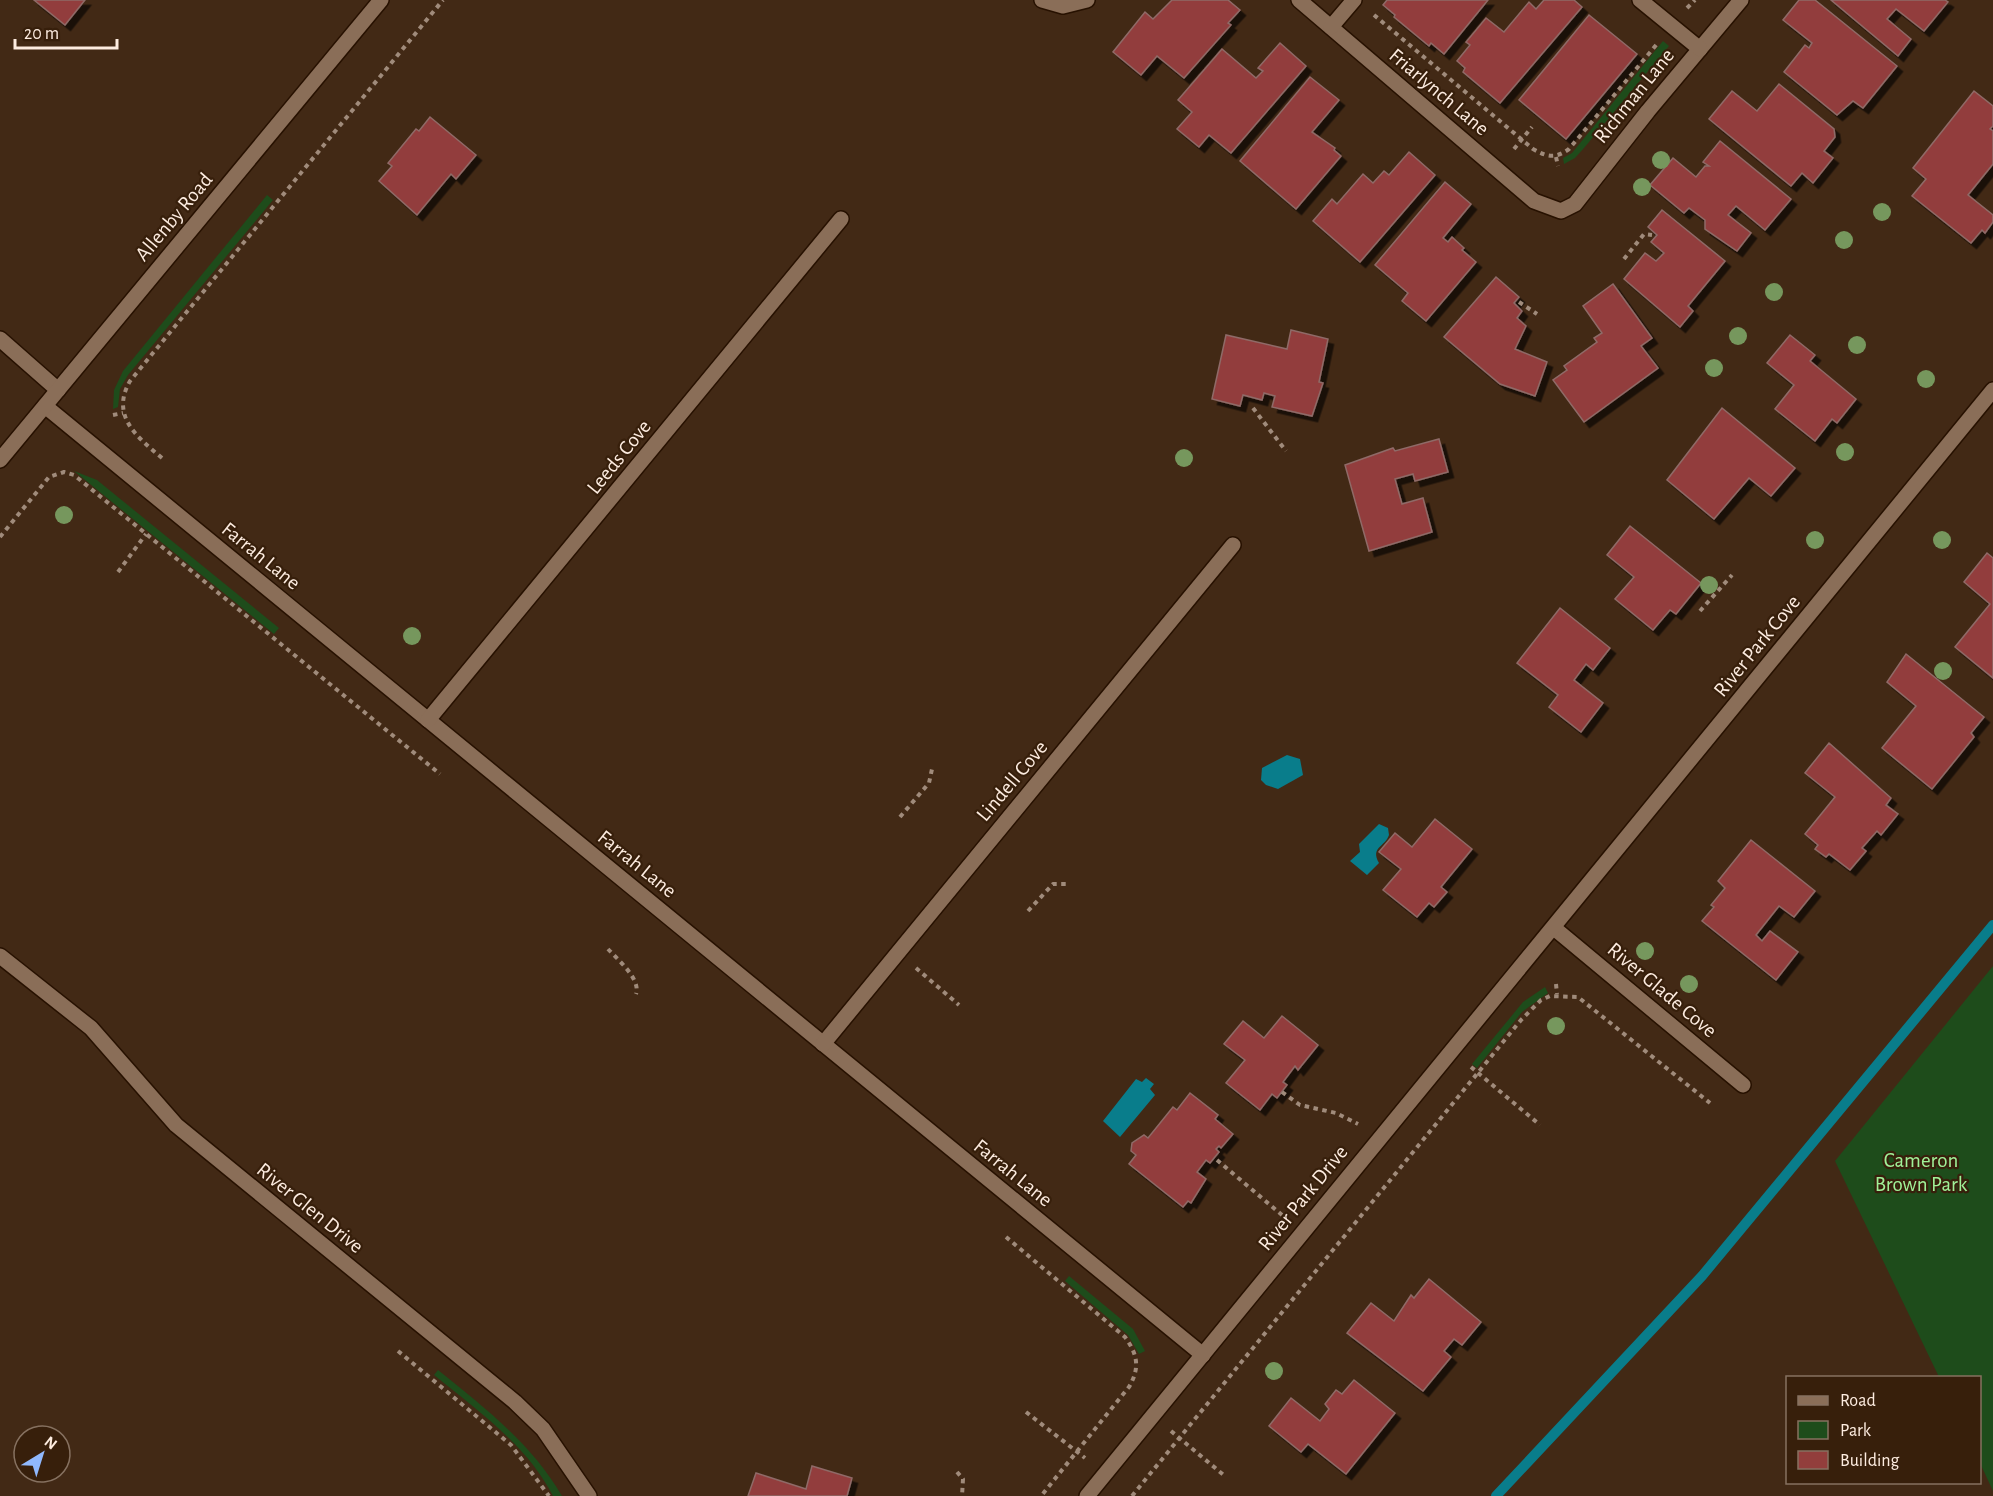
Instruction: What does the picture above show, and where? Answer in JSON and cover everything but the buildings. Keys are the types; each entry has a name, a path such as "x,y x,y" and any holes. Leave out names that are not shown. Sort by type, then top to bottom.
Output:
{"street":[{"name":"Allenby Road","path":"0,460 381,0"},
{"path":"1042,0 1063,6 1087,0"},
{"name":"Friarlynch Lane","path":"1299,0 1534,201 1556,210"},
{"path":"1331,27 1354,0"},
{"path":"1640,0 1700,49"},
{"name":"Richman Lane","path":"1556,210 1561,211 1575,204 1741,0"},
{"name":"Leeds Cove","path":"428,720 841,219"},
{"path":"0,339 58,390"},
{"name":"River Park Cove","path":"1554,928 1993,390"},
{"name":"Farrah Lane","path":"45,405 1203,1355"},
{"name":"Lindell Cove","path":"823,1044 1233,545"},
{"name":"River Glade Cove","path":"1554,928 1743,1085"},
{"name":"River Park Drive","path":"1087,1496 1554,928"},
{"name":"River Glen Drive","path":"0,956 92,1028 176,1125 515,1402 543,1430 589,1496"}],"path":[{"path":"162,458 136,436 123,413 125,389 140,366 443,0"},
{"path":"1373,14 1522,140 1546,157 1556,157 1569,149 1695,0"},
{"path":"1514,149 1532,127"},
{"path":"1556,157 1558,166"},
{"path":"1624,259 1644,234 1652,235"},
{"path":"1519,302 1537,314"},
{"path":"1253,408 1286,452"},
{"path":"113,415 123,413"},
{"path":"0,537 49,477 64,472 74,475 440,774"},
{"path":"118,572 146,534"},
{"path":"1700,611 1732,575"},
{"path":"900,817 929,783 932,769"},
{"path":"1028,911 1053,884 1066,884"},
{"path":"608,949 635,981 636,994"},
{"path":"916,968 959,1005"},
{"path":"1556,984 1557,994"},
{"path":"1132,1496 1478,1073 1541,1000 1557,994 1586,1001 1710,1103"},
{"path":"1470,1067 1540,1125"},
{"path":"1282,1092 1300,1105 1336,1113 1358,1124"},
{"path":"1217,1160 1282,1215"},
{"path":"1006,1237 1125,1337 1137,1358 1138,1367 1129,1387 1041,1496"},
{"path":"398,1351 511,1445 549,1496"},
{"path":"1026,1412 1085,1458"},
{"path":"1170,1430 1226,1477"},
{"path":"957,1472 963,1479 962,1496"}],"green space":[{"path":"1663,41 1669,46 1584,148 1575,158 1564,164 1563,158 1572,153"},
{"path":"267,195 273,200 128,375 120,389 118,407 113,409 114,390 123,371"},
{"path":"74,471 97,480 279,628 274,634"},
{"name":"Cameron Brown Park","path":"1993,966 1993,1491 1981,1465 1981,1376 1939,1376 1835,1161"},
{"path":"1545,987 1548,993 1522,1012 1477,1068 1472,1064 1523,1002"},
{"path":"1069,1276 1133,1329 1145,1351 1139,1354 1128,1335 1065,1281"},
{"path":"438,1370 522,1443 550,1477 562,1496 553,1496 530,1461 516,1445 434,1375"}],"water":[{"path":"1287,755 1300,759 1303,775 1278,789 1266,785 1261,780 1262,768"},
{"path":"1379,824 1388,828 1389,835 1377,850 1379,863 1367,875 1350,861 1360,852 1359,844"},
{"path":"1146,1078 1154,1084 1150,1089 1155,1095 1120,1137 1103,1121 1136,1079 1142,1082"}],"waterway":[{"path":"1496,1496 1702,1276 1993,925"}]}
